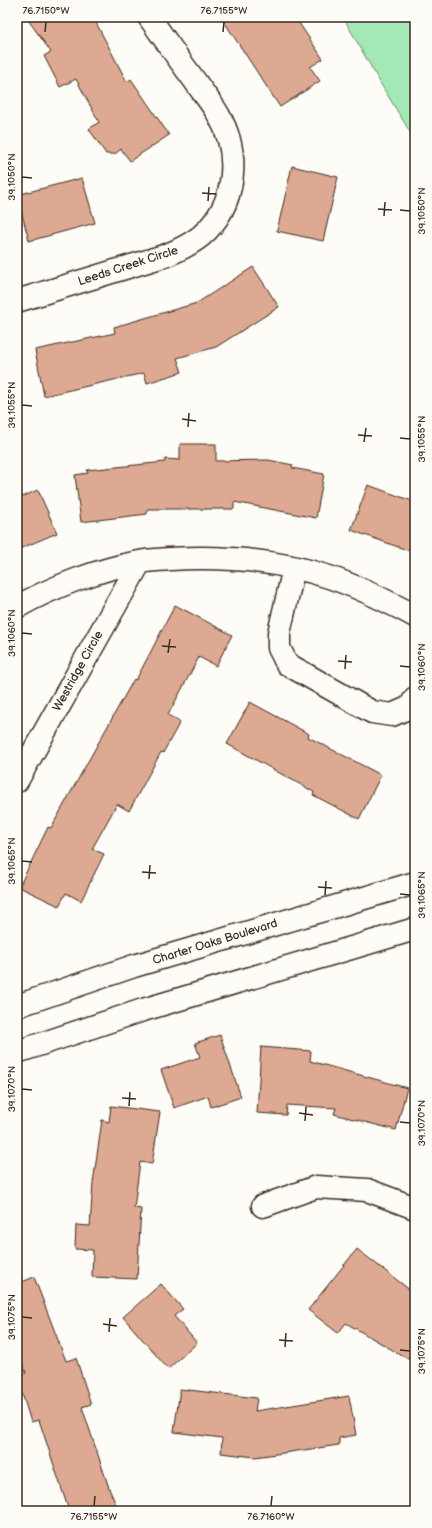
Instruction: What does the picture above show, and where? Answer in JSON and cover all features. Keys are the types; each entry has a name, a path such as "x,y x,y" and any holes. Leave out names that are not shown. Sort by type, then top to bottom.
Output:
{"street":[{"name":"Leeds Creek Circle","path":"17,302 167,255 185,247 202,236 217,219 228,197 233,173 230,142 218,114 149,17"},
{"path":"17,607 67,584 103,572 140,562 192,558 231,559 268,563 294,568 328,577 358,588 415,616"},
{"name":"Westridge Circle","path":"17,781 140,562"},
{"path":"294,568 279,632 279,648 287,664 372,712 392,715 410,707 415,698"},
{"name":"Charter Oaks Boulevard","path":"17,1006 134,966 415,883"},
{"path":"17,1052 143,1010 415,929"},
{"path":"263,1206 316,1187 366,1190 415,1208"}],"green space":[{"path":"343,17 415,17 415,140 382,86"}],"building":[{"path":"26,17 93,17 127,82 131,79 169,135 130,161 121,149 115,154 106,154 89,129 99,122 76,79 60,87 44,56 51,52"},
{"path":"221,17 295,17 323,59 310,67 320,81 280,107"},
{"path":"292,166 338,177 323,241 277,231"},
{"path":"82,178 95,223 29,241 17,195"},
{"path":"253,267 279,307 216,347 177,358 182,372 147,383 144,373 44,396 35,350 115,333 114,327 197,303"},
{"path":"180,444 216,444 216,461 268,460 293,465 292,468 324,474 316,518 234,502 234,509 147,509 147,514 81,522 75,475 88,473 87,470 165,462 165,459 180,460"},
{"path":"368,485 415,502 415,553 351,530"},
{"path":"38,490 57,533 17,550 17,499"},
{"path":"175,605 232,635 216,666 199,657 168,715 180,722 163,753 161,752 129,811 117,804 92,849 104,854 81,901 66,893 59,906 19,887 48,827 51,828 134,679 136,680"},
{"path":"250,702 309,734 308,737 381,775 359,819 313,795 314,792 227,744"},
{"path":"220,1035 241,1097 211,1107 208,1096 174,1108 161,1070 200,1057 195,1043"},
{"path":"261,1047 311,1051 310,1061 407,1088 396,1130 334,1114 336,1108 287,1105 286,1115 257,1113"},
{"path":"111,1106 160,1112 152,1164 140,1162 134,1208 141,1209 137,1279 92,1277 93,1250 75,1249 76,1225 90,1226 93,1183 102,1120 109,1122"},
{"path":"357,1249 415,1294 415,1363 346,1323 338,1333 308,1310"},
{"path":"34,1277 66,1361 76,1358 91,1404 82,1407 110,1491 119,1511 69,1511 39,1420 31,1422 17,1377 26,1373 17,1348 17,1284"},
{"path":"161,1284 183,1309 174,1316 197,1343 168,1369 123,1317"},
{"path":"180,1389 257,1398 255,1411 349,1396 356,1435 339,1438 339,1445 255,1457 221,1453 222,1438 174,1432"}]}
